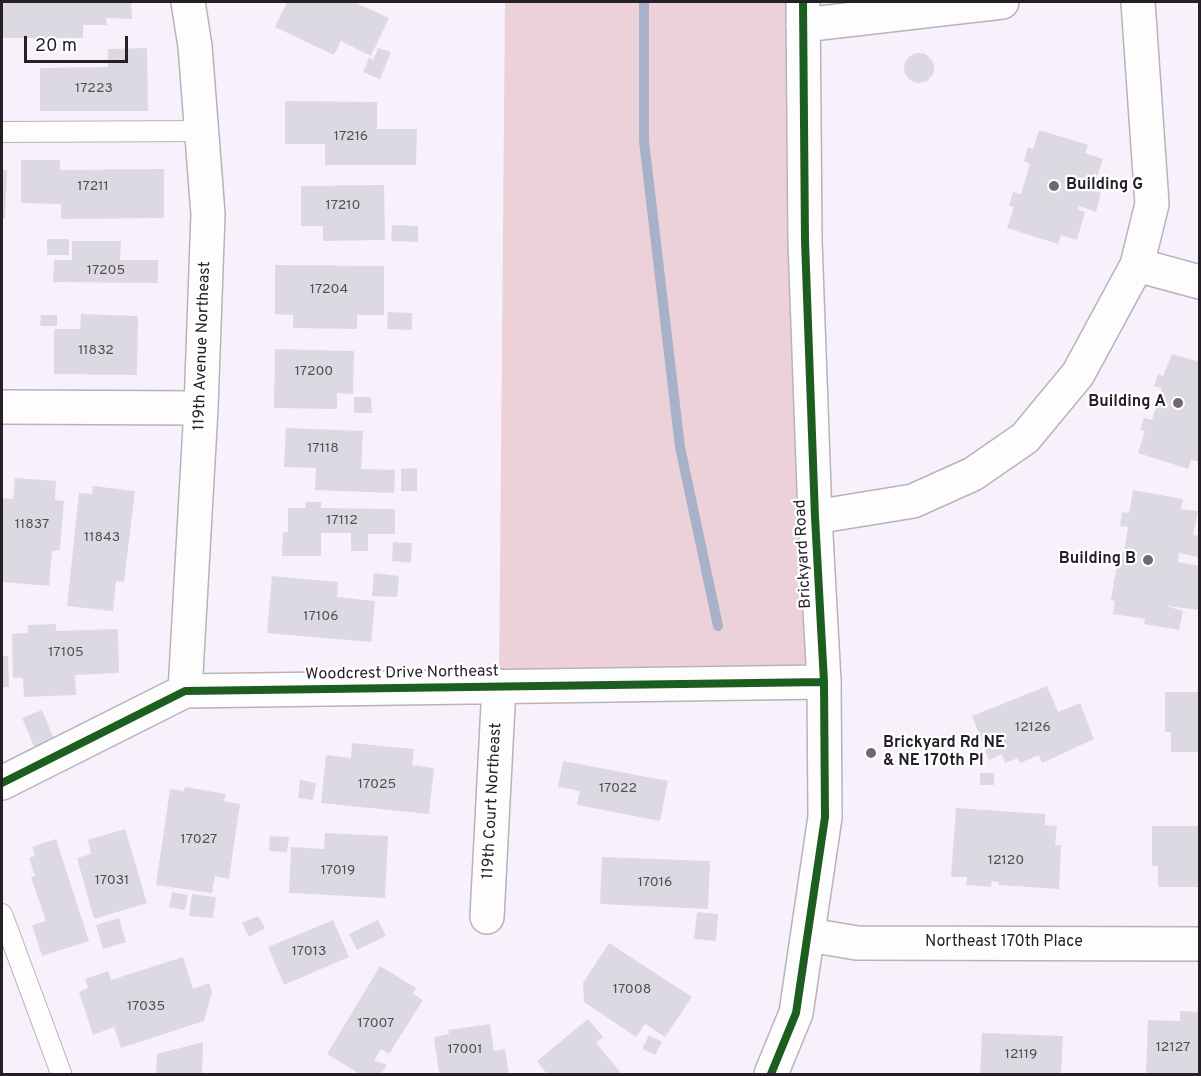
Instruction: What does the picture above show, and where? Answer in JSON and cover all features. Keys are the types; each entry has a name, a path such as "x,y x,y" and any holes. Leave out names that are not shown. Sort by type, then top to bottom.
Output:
{"street":[{"name":"119th Avenue Northeast","path":"185,691 201,408 208,214 195,46 188,2"},
{"path":"803,13 1002,2"},
{"path":"815,517 913,501 973,474 1025,438 1078,374 1137,265 1152,204 1138,2"},
{"name":"Brickyard Road","path":"771,1074 795,1013 809,935 825,817 824,682 815,517 805,241 803,13"},
{"path":"1137,265 1200,282"},
{"path":"2,407 201,408"},
{"name":"Woodcrest Drive Northeast","path":"2,783 185,691 824,682"},
{"name":"119th Court Northeast","path":"487,917 498,686"},
{"name":"Northeast 170th Place","path":"809,935 857,943 1200,944"}],"lane":[{"path":"2,132 202,131"},
{"path":"2,914 61,1072"}],"shaded area":[{"path":"505,2 803,2 824,682 499,686"}],"building":[{"path":"2,2 131,2 132,19 106,18 107,25 83,25 83,38 2,38"},
{"path":"287,2 354,2 389,18 371,56 341,41 334,55 275,27"},
{"path":"147,48 148,111 40,111 40,68 108,67 108,49"},
{"path":"378,48 391,52 380,79 363,72 369,58 373,60"},
{"path":"919,53 930,57 934,68 930,79 919,83 908,79 904,68 908,57"},
{"path":"285,101 377,102 377,129 417,129 416,165 325,165 325,144 285,144"},
{"name":"Building G","path":"1039,130 1088,145 1085,153 1103,159 1094,187 1086,185 1085,188 1101,193 1096,212 1079,206 1078,210 1085,212 1077,240 1061,235 1058,244 1007,228 1014,207 1009,206 1013,192 1021,194 1030,164 1024,161 1028,147 1033,149"},
{"path":"21,160 60,160 60,170 164,169 164,218 61,219 61,204 21,203"},
{"path":"2,170 7,170 5,219 2,219"},
{"path":"384,185 385,240 323,241 323,226 301,226 301,186"},
{"path":"392,225 418,226 418,242 391,241"},
{"path":"47,239 69,239 69,255 47,255"},
{"path":"72,241 121,241 120,260 158,260 158,283 53,282 54,260 72,260"},
{"path":"275,265 384,266 384,315 357,315 357,329 293,328 293,315 275,314"},
{"path":"388,312 412,313 412,330 387,329"},
{"path":"81,314 138,316 137,375 54,374 54,329 80,329"},
{"path":"41,315 57,315 57,326 40,326"},
{"path":"275,349 354,351 353,394 337,393 337,409 274,408"},
{"name":"Building A","path":"1172,354 1200,362 1200,462 1191,460 1188,469 1138,453 1145,431 1140,430 1144,418 1152,420 1162,388 1154,386 1158,374 1163,376"},
{"path":"354,397 371,397 372,413 354,413"},
{"path":"286,428 363,431 361,469 395,470 394,493 315,490 316,468 284,467"},
{"path":"417,468 417,491 401,491 401,469"},
{"path":"15,478 56,481 55,500 64,501 60,550 52,551 49,586 2,582 2,498 13,499"},
{"path":"93,486 135,491 124,582 116,581 113,611 67,606 79,493 92,494"},
{"name":"Building B","path":"1133,490 1183,499 1181,509 1198,511 1193,535 1200,536 1198,557 1179,553 1178,562 1200,566 1200,610 1166,606 1183,611 1179,630 1144,624 1145,619 1113,614 1115,601 1111,600 1119,552 1124,553 1128,527 1120,526 1122,512 1129,513"},
{"path":"305,502 321,502 321,508 395,509 395,534 368,534 368,551 351,551 351,533 321,533 321,556 282,556 283,532 288,532 288,508 306,508"},
{"path":"393,542 412,543 411,563 392,561"},
{"path":"374,573 399,576 397,597 372,596"},
{"path":"272,576 338,582 337,597 375,601 371,642 267,633"},
{"path":"56,624 56,631 118,629 119,673 75,675 76,695 24,697 23,678 13,678 12,634 28,633 28,625"},
{"path":"2,656 8,656 9,687 2,687"},
{"path":"1047,686 1058,712 1080,703 1094,739 1042,763 1039,755 1020,763 1018,758 1005,763 1002,754 989,760 972,716"},
{"path":"1165,692 1200,692 1200,752 1171,752 1171,732 1165,732"},
{"path":"42,710 55,741 35,749 22,718"},
{"path":"352,743 414,749 412,765 434,768 429,814 321,803 326,755 351,758"},
{"path":"563,761 668,781 660,821 577,805 580,791 558,787"},
{"path":"980,773 994,773 994,785 980,785"},
{"path":"300,780 316,783 313,800 298,798"},
{"path":"185,787 226,794 224,801 240,804 229,879 215,876 212,893 156,885 170,789 184,791"},
{"path":"956,808 1045,814 1045,825 1057,826 1055,845 1061,845 1059,889 999,885 999,882 992,881 991,887 966,885 967,877 951,877"},
{"path":"1152,826 1200,826 1200,887 1158,887 1158,866 1152,866"},
{"path":"125,829 147,903 94,919 77,858 91,854 88,840"},
{"path":"325,833 388,836 385,898 289,893 291,847 324,849"},
{"path":"270,836 289,837 287,852 269,851"},
{"path":"56,839 89,941 42,956 32,925 46,921 31,877 35,876 29,858 35,856 32,847"},
{"path":"602,857 710,861 708,909 600,904"},
{"path":"172,892 188,895 185,910 169,907"},
{"path":"192,894 216,897 213,918 189,916"},
{"path":"697,912 718,914 716,941 694,939"},
{"path":"258,916 265,928 249,937 242,923"},
{"path":"119,918 126,942 103,949 96,925"},
{"path":"333,920 349,957 284,985 268,947"},
{"path":"378,920 386,936 357,950 349,934"},
{"path":"609,943 692,997 665,1037 645,1024 636,1037 584,1002 583,983"},
{"path":"183,957 193,989 209,983 212,992 204,1021 121,1048 114,1027 93,1035 79,992 88,988 85,979 108,971 111,980"},
{"path":"380,966 416,988 413,994 423,1000 389,1054 381,1049 374,1060 387,1065 381,1074 360,1074 327,1054"},
{"path":"1180,1011 1200,1012 1200,1074 1146,1074 1148,1020 1180,1021"},
{"path":"588,1019 603,1037 596,1043 622,1074 547,1074 537,1061"},
{"path":"490,1024 494,1051 505,1049 509,1074 439,1074 434,1037 449,1034 448,1030"},
{"path":"982,1033 1063,1036 1061,1074 980,1074"},
{"path":"649,1035 662,1042 655,1055 642,1049"},
{"path":"203,1042 202,1074 156,1074 157,1054"}],"waterway":[{"path":"644,2 644,141 680,447 718,626"}],"cycle path":[{"path":"771,1074 796,1013 825,817 824,682 815,517 805,241 803,2"},
{"path":"2,783 185,691 824,682"}],"place":[{"name":"Building G","path":"1054,186"},
{"name":"Building A","path":"1178,403"},
{"name":"Building B","path":"1148,560"},
{"name":"Brickyard Rd NE & NE 170th Pl","path":"871,753"}]}
